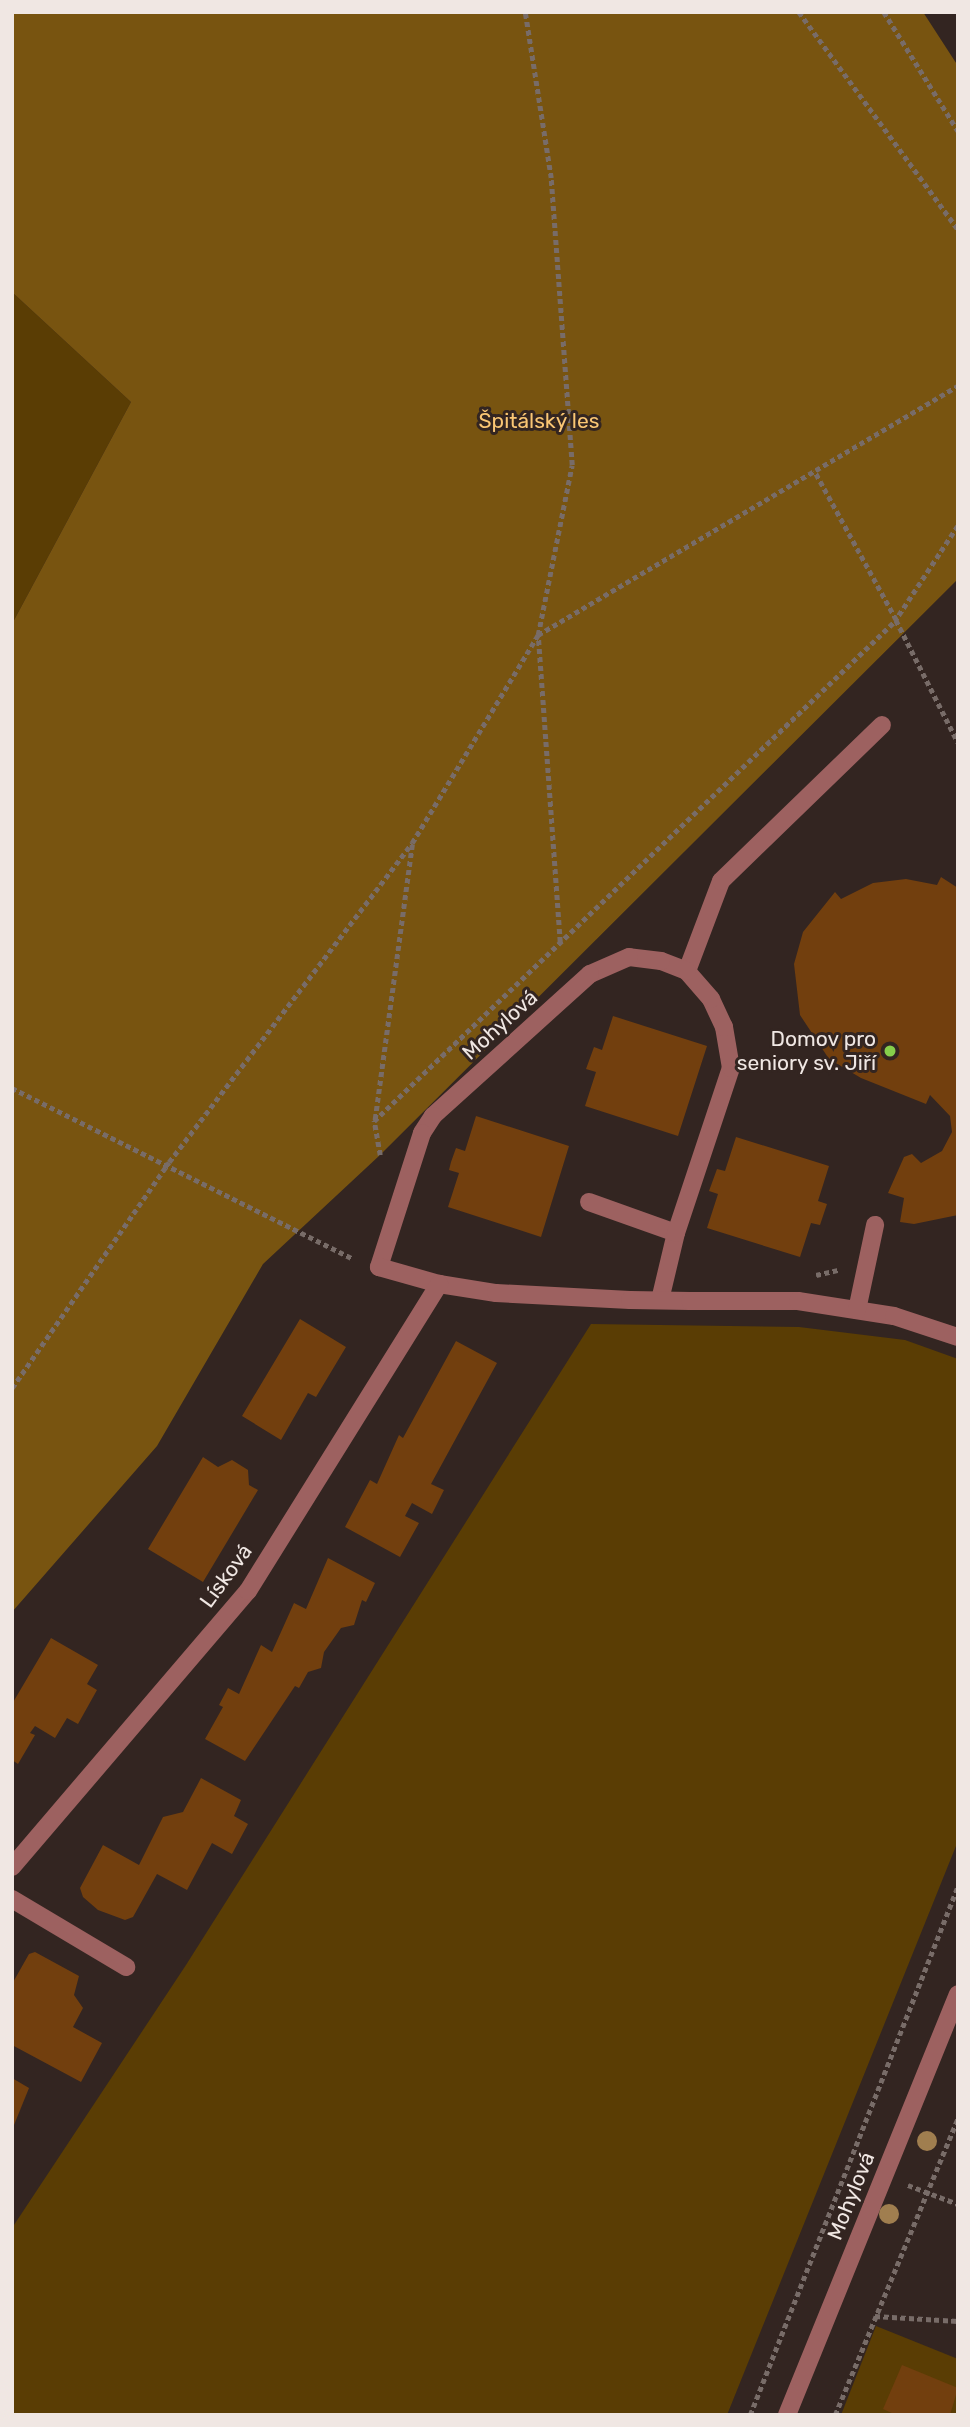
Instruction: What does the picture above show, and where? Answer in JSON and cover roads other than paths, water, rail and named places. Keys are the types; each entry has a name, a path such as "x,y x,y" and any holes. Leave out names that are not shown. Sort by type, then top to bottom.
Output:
{"street":[{"path":"660,1300 676,1233 731,1068 716,1008 687,971 721,881 882,725"},
{"name":"Mohylová","path":"439,1284 379,1267 422,1133 433,1116 590,974 629,957 661,961 687,971"},
{"path":"589,1202 676,1233"},
{"path":"857,1310 875,1225"},
{"path":"439,1284 496,1293 660,1300 798,1301 894,1316 958,1337"},
{"name":"Lísková","path":"12,1867 248,1591 439,1284"},
{"path":"12,1899 126,1967"},
{"name":"Mohylová","path":"788,2415 958,1994"}],"place":[{"name":"Domov pro seniory sv. Jiří","path":"890,1051"}],"park label":[{"name":"Špitálský les","path":"539,421"}]}
